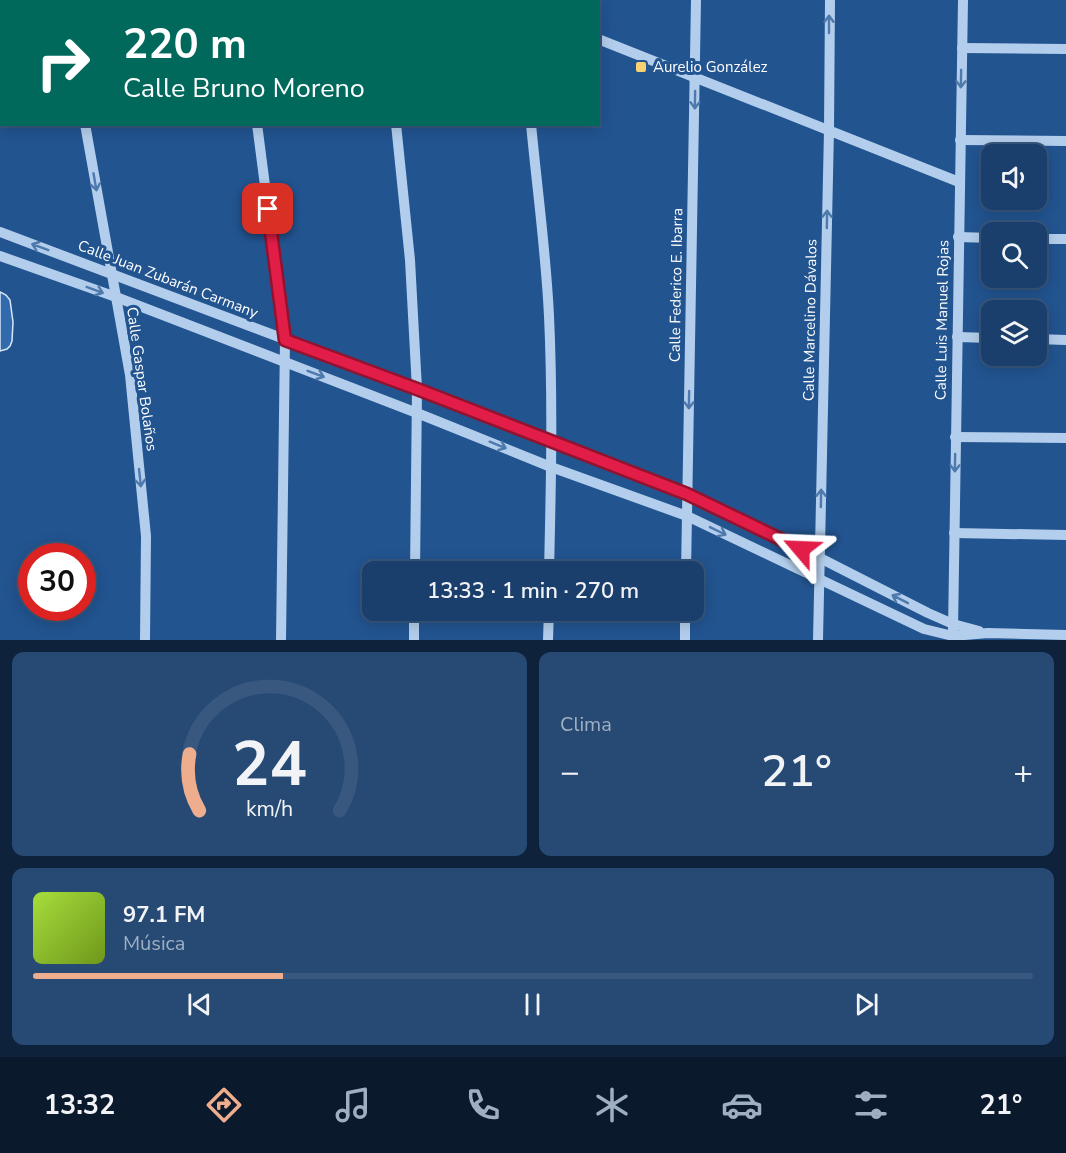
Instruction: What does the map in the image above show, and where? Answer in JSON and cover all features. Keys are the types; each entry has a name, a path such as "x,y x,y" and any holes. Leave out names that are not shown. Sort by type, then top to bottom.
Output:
{"street":[{"name":"Calle Federico E. Ibarra","path":"686,561 696,0"},
{"name":"Calle Marcelino Dávalos","path":"818,640 830,0"},
{"name":"Calle Luis Manuel Rojas","path":"953,638 963,0"},
{"path":"600,40 959,182"},
{"path":"962,48 1066,49"},
{"name":"Calle Gaspar Bolaños","path":"85,126 130,375 146,536 145,640"},
{"path":"257,126 285,340 281,640"},
{"path":"396,126 410,260 417,389 415,561"},
{"path":"531,126 549,316 551,442 549,561"},
{"path":"960,140 1066,141"},
{"name":"Calle Juan Zubarán Carmany","path":"0,232 417,389 687,494 820,558 928,614 953,624 988,633"},
{"path":"958,237 981,238"},
{"path":"1047,239 1066,239"},
{"path":"0,256 116,297 551,467 687,516 924,629 953,638 988,633 1066,635"},
{"path":"957,337 981,338"},
{"path":"1047,339 1066,340"},
{"path":"956,437 1066,438"},
{"path":"954,533 1066,535"},
{"path":"414,621 414,640"},
{"path":"548,640 549,621"},
{"path":"685,621 685,640"}],"building":[{"path":"0,292 10,300 13,322 10,346 0,351"}],"place":[{"name":"Aurelio González","path":"641,67"}],"route":[{"path":"268,209 285,340 687,494 801,549"}]}
